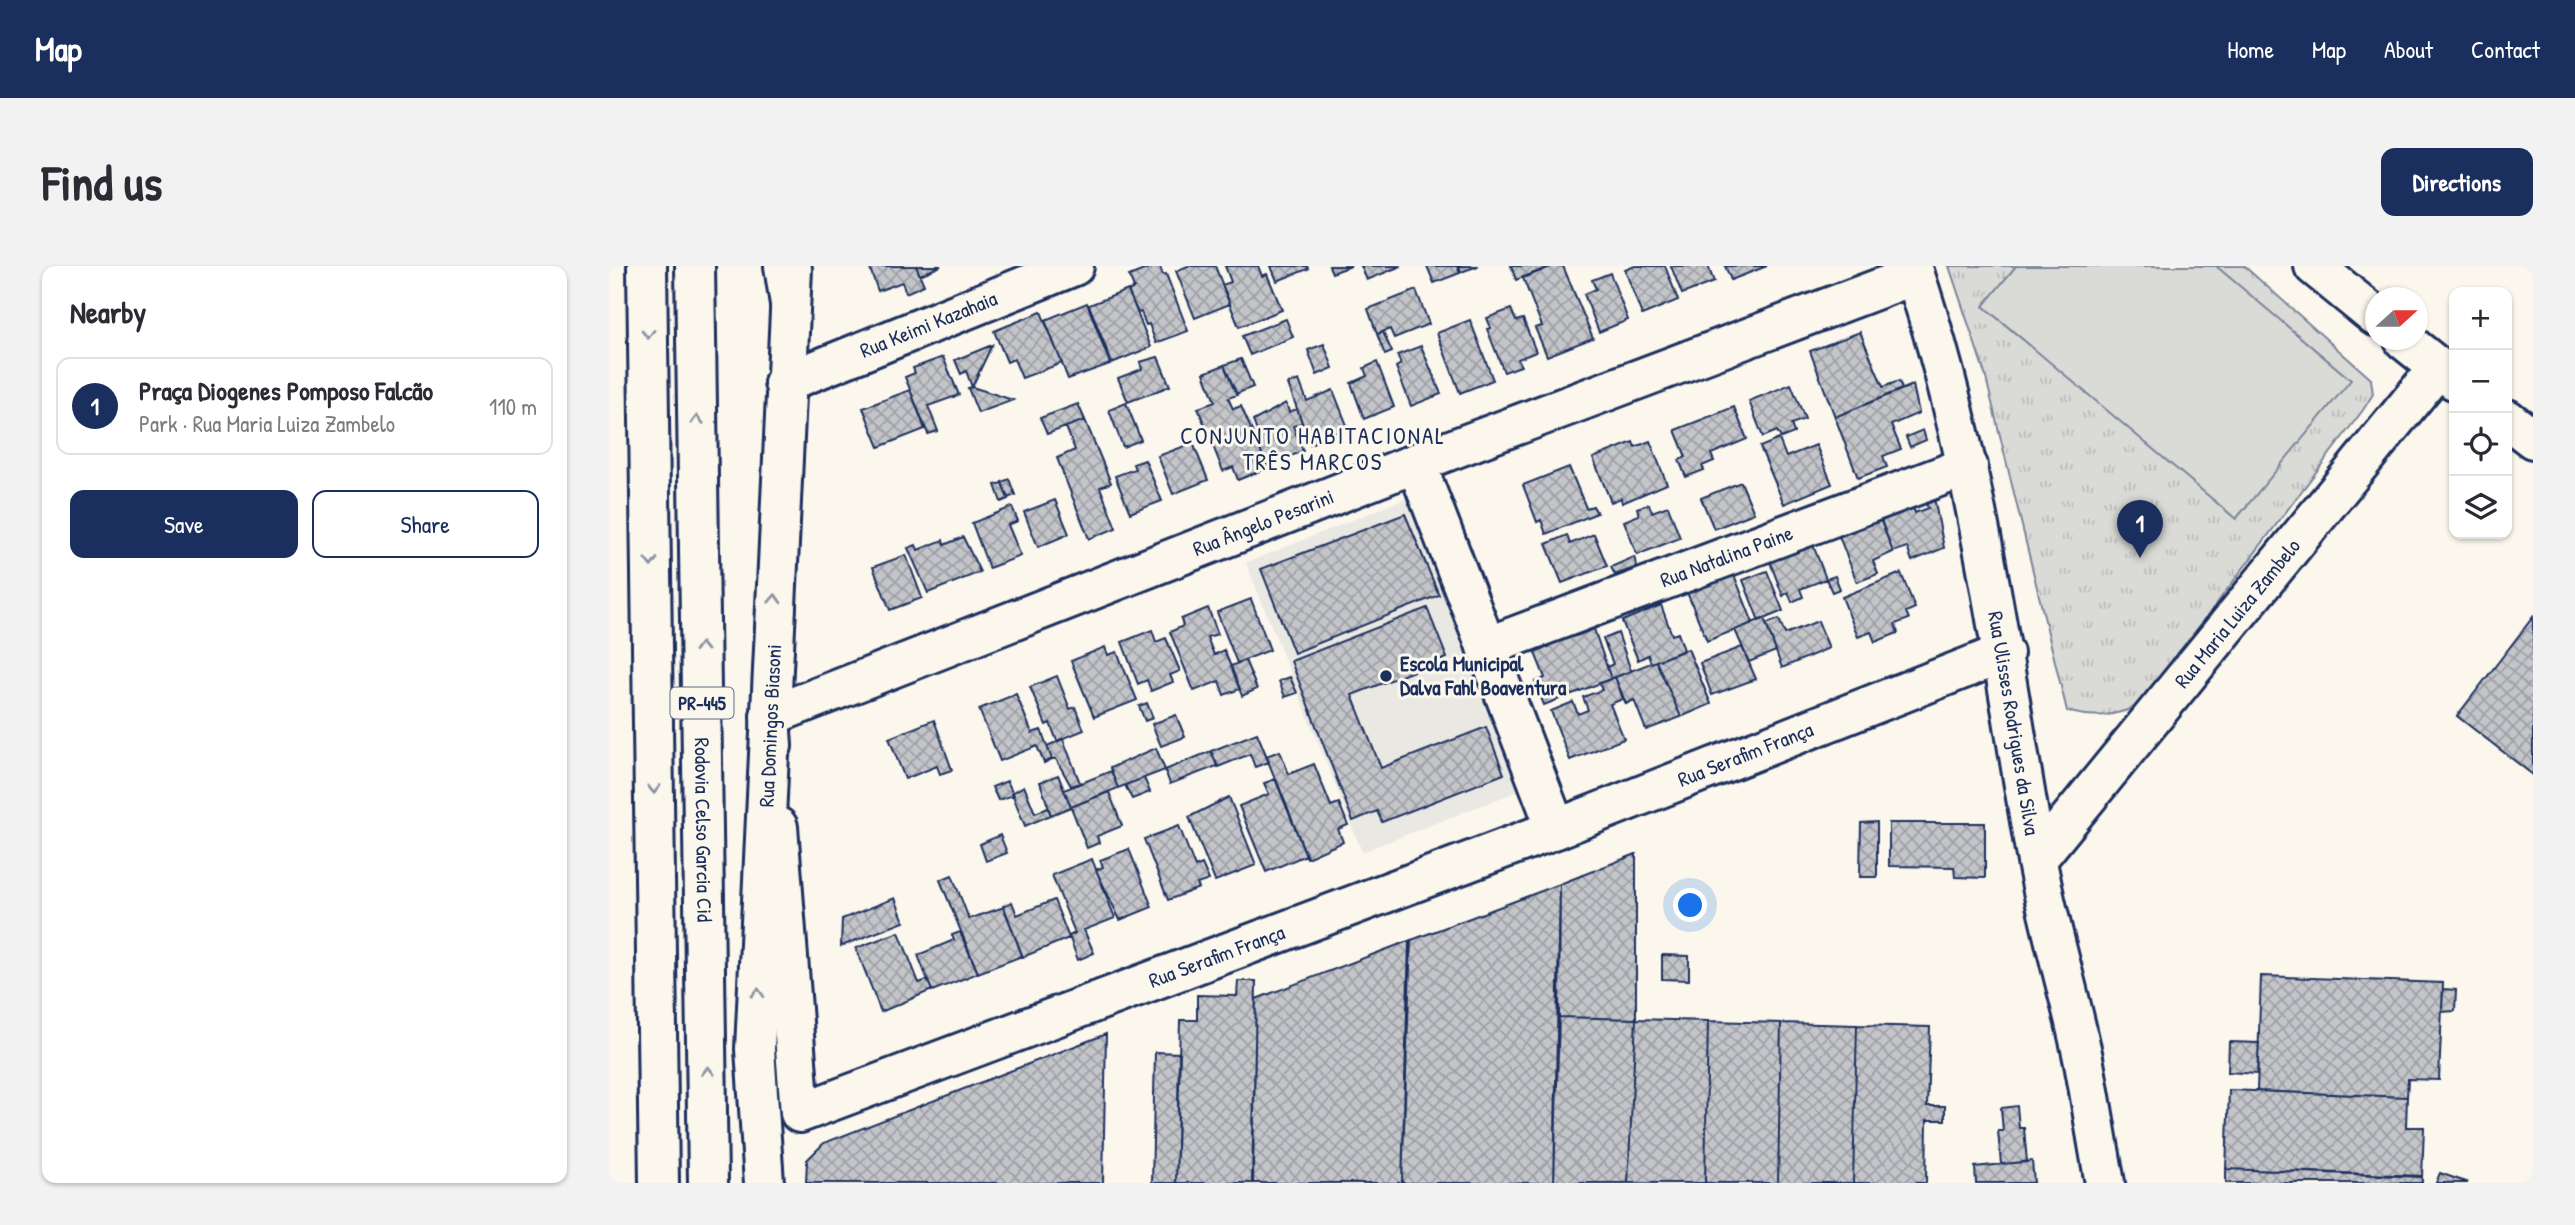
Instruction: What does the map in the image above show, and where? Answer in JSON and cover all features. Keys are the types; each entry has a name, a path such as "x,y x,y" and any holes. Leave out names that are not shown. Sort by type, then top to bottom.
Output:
{"main road":[{"name":"PR-445","path":"647,266 659,1183"},
{"name":"Rodovia Celso Garcia Cid","path":"695,266 708,1183"},
{"path":"784,266 790,304"},
{"name":"Rua Domingos Biasoni","path":"764,1183 755,1049 784,383 792,266"},
{"name":"Rua Keimi Kazahaia","path":"784,383 1074,266"},
{"path":"2315,266 2365,308"},
{"name":"Rua Ângelo Pesarini","path":"769,716 1913,271"},
{"name":"Rua Ulisses Rodrigues da Silva","path":"1913,271 1945,370 1968,466 2004,653 2036,859 2083,1059 2105,1183"},
{"path":"2416,350 2446,374"},
{"name":"Rua Maria Luiza Zambelo","path":"2036,859 2446,374"},
{"path":"2512,423 2533,439"},
{"path":"1416,463 1556,828"},
{"name":"Rua Natalina Paine","path":"1486,647 1968,466"},
{"name":"Rua Serafim França","path":"769,716 800,1113 1556,828 2004,653"}],"shaded area":[{"name":"Escola Municipal Dalva Fahl Boaventura","path":"1412,496 1526,788 1362,852 1246,563"}],"green space":[{"path":"1949,266 2244,266 2371,379 2373,394 2363,410 2139,706 2103,715 2067,711 1985,374"},
{"path":"2016,266 2216,266 2351,380 2236,519 1983,306"}],"building":[{"path":"869,266 916,266 924,285 906,293 902,282 878,291"},
{"path":"916,266 941,266 920,275"},
{"path":"1160,266 1163,275 1166,274 1188,331 1156,343 1149,324 1146,325 1141,312 1138,313 1128,291 1134,288 1129,276"},
{"path":"1188,266 1215,266 1230,304 1195,318 1176,271"},
{"path":"1225,266 1258,266 1262,276 1267,274 1282,310 1239,327 1222,285 1231,282"},
{"path":"1271,266 1307,266 1308,269 1277,281"},
{"path":"1329,266 1351,266 1332,273"},
{"path":"1361,266 1401,266 1367,280"},
{"path":"1427,266 1457,266 1460,273 1434,283"},
{"path":"1459,266 1478,266 1461,272"},
{"path":"1511,266 1552,266 1516,280"},
{"path":"1553,266 1563,266 1593,338 1547,356 1535,328 1542,326 1523,278"},
{"path":"1635,266 1665,266 1678,300 1642,315 1625,270"},
{"path":"1671,266 1708,266 1714,282 1682,294"},
{"path":"1725,266 1767,266 1731,280"},
{"path":"1610,273 1628,320 1599,332 1584,294 1596,289 1592,280"},
{"path":"1128,290 1151,347 1112,363 1089,305"},
{"path":"1416,290 1429,324 1394,338 1390,329 1377,334 1368,309"},
{"path":"1087,303 1110,364 1068,379 1045,320"},
{"path":"1511,309 1516,321 1523,319 1536,352 1518,359 1521,366 1504,372 1487,329 1491,328 1487,318"},
{"path":"1041,312 1062,363 1022,378 1014,359 1007,362 994,331"},
{"path":"1286,319 1293,337 1250,355 1242,336"},
{"path":"1470,320 1493,380 1460,393 1437,333"},
{"path":"1383,332 1392,352 1385,355 1377,334"},
{"path":"1860,332 1883,387 1899,381 1902,389 1835,417 1810,351"},
{"path":"1324,344 1333,368 1317,375 1308,350"},
{"path":"992,345 972,387 966,371 961,374 955,360"},
{"path":"1421,346 1441,394 1411,406 1396,367 1401,364 1397,355"},
{"path":"943,357 959,395 928,406 938,431 928,434 905,377 915,373 913,368"},
{"path":"1158,357 1170,386 1128,402 1118,378 1142,369 1140,362"},
{"path":"1241,359 1253,387 1236,394 1224,365"},
{"path":"1377,362 1394,407 1364,419 1351,383 1367,376 1364,368"},
{"path":"1224,365 1237,395 1228,398 1233,409 1241,406 1268,468 1238,480 1233,467 1223,471 1198,408 1215,402 1204,373"},
{"path":"1299,380 1307,401 1333,390 1348,428 1310,444 1288,384"},
{"path":"1791,384 1805,419 1791,424 1794,433 1781,438 1777,431 1763,437 1749,401"},
{"path":"1913,385 1919,413 1891,425 1901,449 1883,456 1887,467 1858,478 1835,417"},
{"path":"968,388 1013,400 978,413"},
{"path":"910,390 925,429 879,447 863,408"},
{"path":"1126,403 1141,440 1123,447 1109,410"},
{"path":"1286,403 1289,412 1297,409 1302,423 1293,426 1303,451 1267,466 1257,442 1261,441 1253,421"},
{"path":"1078,404 1085,420 1047,434 1040,418"},
{"path":"1734,407 1747,439 1711,454 1714,461 1702,466 1704,470 1686,477 1679,460 1686,457 1675,430"},
{"path":"1085,420 1111,483 1100,487 1116,528 1089,539 1057,458 1075,450 1066,427"},
{"path":"1923,430 1926,440 1910,447 1906,437"},
{"path":"1779,439 1786,457 1816,445 1832,484 1784,504 1760,447"},
{"path":"1650,441 1667,484 1622,503 1621,498 1611,502 1593,458 1633,442 1635,447"},
{"path":"1193,443 1208,480 1173,494 1158,456"},
{"path":"1145,460 1162,501 1130,513 1115,476 1135,469 1133,464"},
{"path":"1569,467 1586,508 1593,506 1597,513 1546,534 1541,520 1537,522 1523,485"},
{"path":"1009,479 1015,495 1008,498 1002,482"},
{"path":"1741,482 1754,513 1714,529 1701,498"},
{"path":"1002,483 1008,499 1001,502 995,485"},
{"path":"1934,498 1944,548 1912,561 1907,547 1893,552 1881,520 1913,507 1915,513 1928,508 1925,502"},
{"path":"1055,500 1069,534 1038,547 1024,512"},
{"path":"1649,504 1652,512 1668,506 1680,538 1637,555 1624,521 1639,515 1637,508"},
{"path":"1012,507 1018,521 1008,525 1021,556 989,568 972,523"},
{"path":"1876,509 1893,552 1873,561 1878,574 1857,582 1835,526"},
{"path":"1405,514 1439,595 1294,653 1261,569"},
{"path":"1594,534 1607,566 1562,583 1546,544 1567,535 1570,544"},
{"path":"963,537 980,572 928,593 908,548 916,545 918,550 943,540 944,545"},
{"path":"1813,545 1826,579 1800,589 1803,597 1792,602 1788,592 1783,596 1770,562"},
{"path":"906,555 922,598 890,610 873,567"},
{"path":"1634,557 1637,567 1615,575 1611,567"},
{"path":"1731,567 1753,623 1707,641 1684,585"},
{"path":"1767,571 1783,611 1759,621 1743,580"},
{"path":"1901,573 1915,608 1906,612 1909,619 1895,624 1898,633 1875,642 1871,632 1858,637 1842,597"},
{"path":"1835,576 1840,589 1832,592 1826,579"},
{"path":"1251,599 1270,650 1237,663 1217,612"},
{"path":"1661,605 1672,635 1678,633 1684,650 1651,663 1648,655 1638,660 1622,621"},
{"path":"1208,608 1218,634 1207,637 1214,655 1224,650 1240,689 1224,695 1219,681 1194,691 1170,632 1183,626 1181,619"},
{"path":"1427,608 1447,658 1352,695 1381,768 1486,727 1504,774 1382,822 1377,811 1353,821 1291,661"},
{"path":"2533,617 2533,775 2457,716"},
{"path":"1764,618 1776,651 1749,662 1735,630"},
{"path":"1779,619 1785,634 1818,621 1829,648 1782,668 1766,624"},
{"path":"1573,628 1576,636 1594,629 1611,679 1544,705 1535,682 1545,678 1535,653 1548,647 1545,639"},
{"path":"1152,630 1156,642 1166,638 1180,671 1170,675 1173,682 1151,691 1147,680 1138,684 1122,642"},
{"path":"1618,633 1631,671 1611,679 1607,667 1613,664 1603,639"},
{"path":"1105,647 1108,655 1117,652 1137,700 1094,717 1071,661"},
{"path":"1742,647 1756,679 1712,695 1700,663"},
{"path":"1688,649 1711,704 1681,717 1656,661"},
{"path":"1245,660 1257,689 1242,696 1231,666"},
{"path":"1656,661 1681,717 1646,730 1634,700 1626,704 1615,677"},
{"path":"1057,676 1070,709 1075,707 1084,730 1057,741 1050,723 1046,725 1030,687"},
{"path":"1290,677 1297,693 1285,697 1279,681"},
{"path":"1615,677 1623,699 1610,704 1624,739 1570,760 1551,711 1573,702 1578,714 1588,710 1583,697 1602,690 1599,683"},
{"path":"1016,694 1032,733 1041,730 1052,759 1044,763 1037,746 1000,761 979,709"},
{"path":"1147,703 1153,718 1145,721 1139,706"},
{"path":"1176,715 1185,737 1161,746 1152,724"},
{"path":"934,720 952,770 940,774 937,766 905,779 889,738"},
{"path":"1257,733 1269,762 1255,767 1250,754 1218,767 1211,751"},
{"path":"1063,739 1080,783 1071,786 1056,759 1052,759 1047,746"},
{"path":"1156,748 1165,770 1118,788 1110,768"},
{"path":"1211,751 1217,766 1170,784 1165,770"},
{"path":"1280,751 1289,774 1314,764 1331,806 1339,803 1348,825 1338,829 1343,842 1307,858 1266,756"},
{"path":"1111,771 1118,788 1071,807 1064,790"},
{"path":"1058,775 1071,807 1051,815 1040,782"},
{"path":"1144,778 1150,792 1132,799 1125,785"},
{"path":"1276,779 1306,855 1266,872 1239,806 1269,794 1264,783"},
{"path":"1007,781 1014,795 998,800 992,787"},
{"path":"1024,786 1035,813 1048,808 1051,815 1025,826 1012,793"},
{"path":"1109,792 1122,826 1097,836 1099,843 1087,848 1071,807"},
{"path":"1229,797 1256,865 1215,881 1189,817"},
{"path":"1877,822 1877,877 1860,877 1861,823"},
{"path":"1889,823 1985,823 1985,878 1955,877 1954,867 1889,866"},
{"path":"1179,826 1195,867 1202,864 1209,880 1197,884 1199,888 1168,900 1144,839"},
{"path":"1000,835 1007,853 986,861 980,844"},
{"path":"1129,849 1152,907 1120,920 1096,870 1103,867 1100,860"},
{"path":"1636,854 1636,1019 1559,1017 1560,884"},
{"path":"1092,859 1115,918 1084,930 1094,953 1078,960 1069,936 1075,933 1052,875"},
{"path":"952,875 969,919 1004,907 1022,956 978,973 940,880"},
{"path":"1560,884 1554,1183 1402,1183 1409,941"},
{"path":"895,898 904,922 841,946 842,919"},
{"path":"1054,900 1069,938 1023,957 1003,906 1012,902 1017,915"},
{"path":"899,932 919,983 927,980 932,990 881,1012 856,948"},
{"path":"960,932 978,973 932,991 918,955 954,940 952,935"},
{"path":"1411,940 1402,1183 1252,1183 1256,999"},
{"path":"1662,955 1689,956 1689,980 1662,979"},
{"path":"2261,976 2443,983 2439,1080 2408,1079 2407,1097 2257,1091"},
{"path":"1238,981 1256,981 1253,1183 1176,1183 1180,1020 1197,1020 1197,995 1237,996"},
{"path":"2443,989 2456,990 2455,1011 2442,1012"},
{"path":"1559,1017 1636,1019 1628,1183 1554,1183"},
{"path":"1636,1019 1708,1021 1705,1183 1628,1183"},
{"path":"1708,1021 1781,1023 1778,1183 1705,1183"},
{"path":"1781,1023 1857,1025 1853,1183 1778,1183"},
{"path":"1857,1025 1930,1027 1927,1106 1945,1106 1945,1120 1927,1120 1926,1183 1853,1183"},
{"path":"1106,1034 1103,1183 806,1183 807,1160 824,1143"},
{"path":"2229,1042 2259,1043 2257,1074 2228,1072"},
{"path":"1155,1052 1180,1053 1176,1183 1152,1183"},
{"path":"2229,1090 2407,1097 2406,1127 2424,1127 2422,1177 2226,1169"},
{"path":"2017,1106 2019,1128 2024,1128 2027,1162 2001,1164 1998,1131 2003,1131 2001,1108"},
{"path":"2032,1161 2034,1183 1976,1183 1975,1167"},
{"path":"2226,1169 2422,1176 2422,1183 2226,1183"},
{"path":"2440,1173 2468,1183 2436,1183"}],"place":[{"name":"Praça Diogenes Pomposo Falcão","path":"2140,558"},
{"name":"Escola Municipal Dalva Fahl Boaventura","path":"1386,676"}],"district":[{"name":"CONJUNTO HABITACIONAL TRÊS MARCOS","path":"1313,449"}]}
